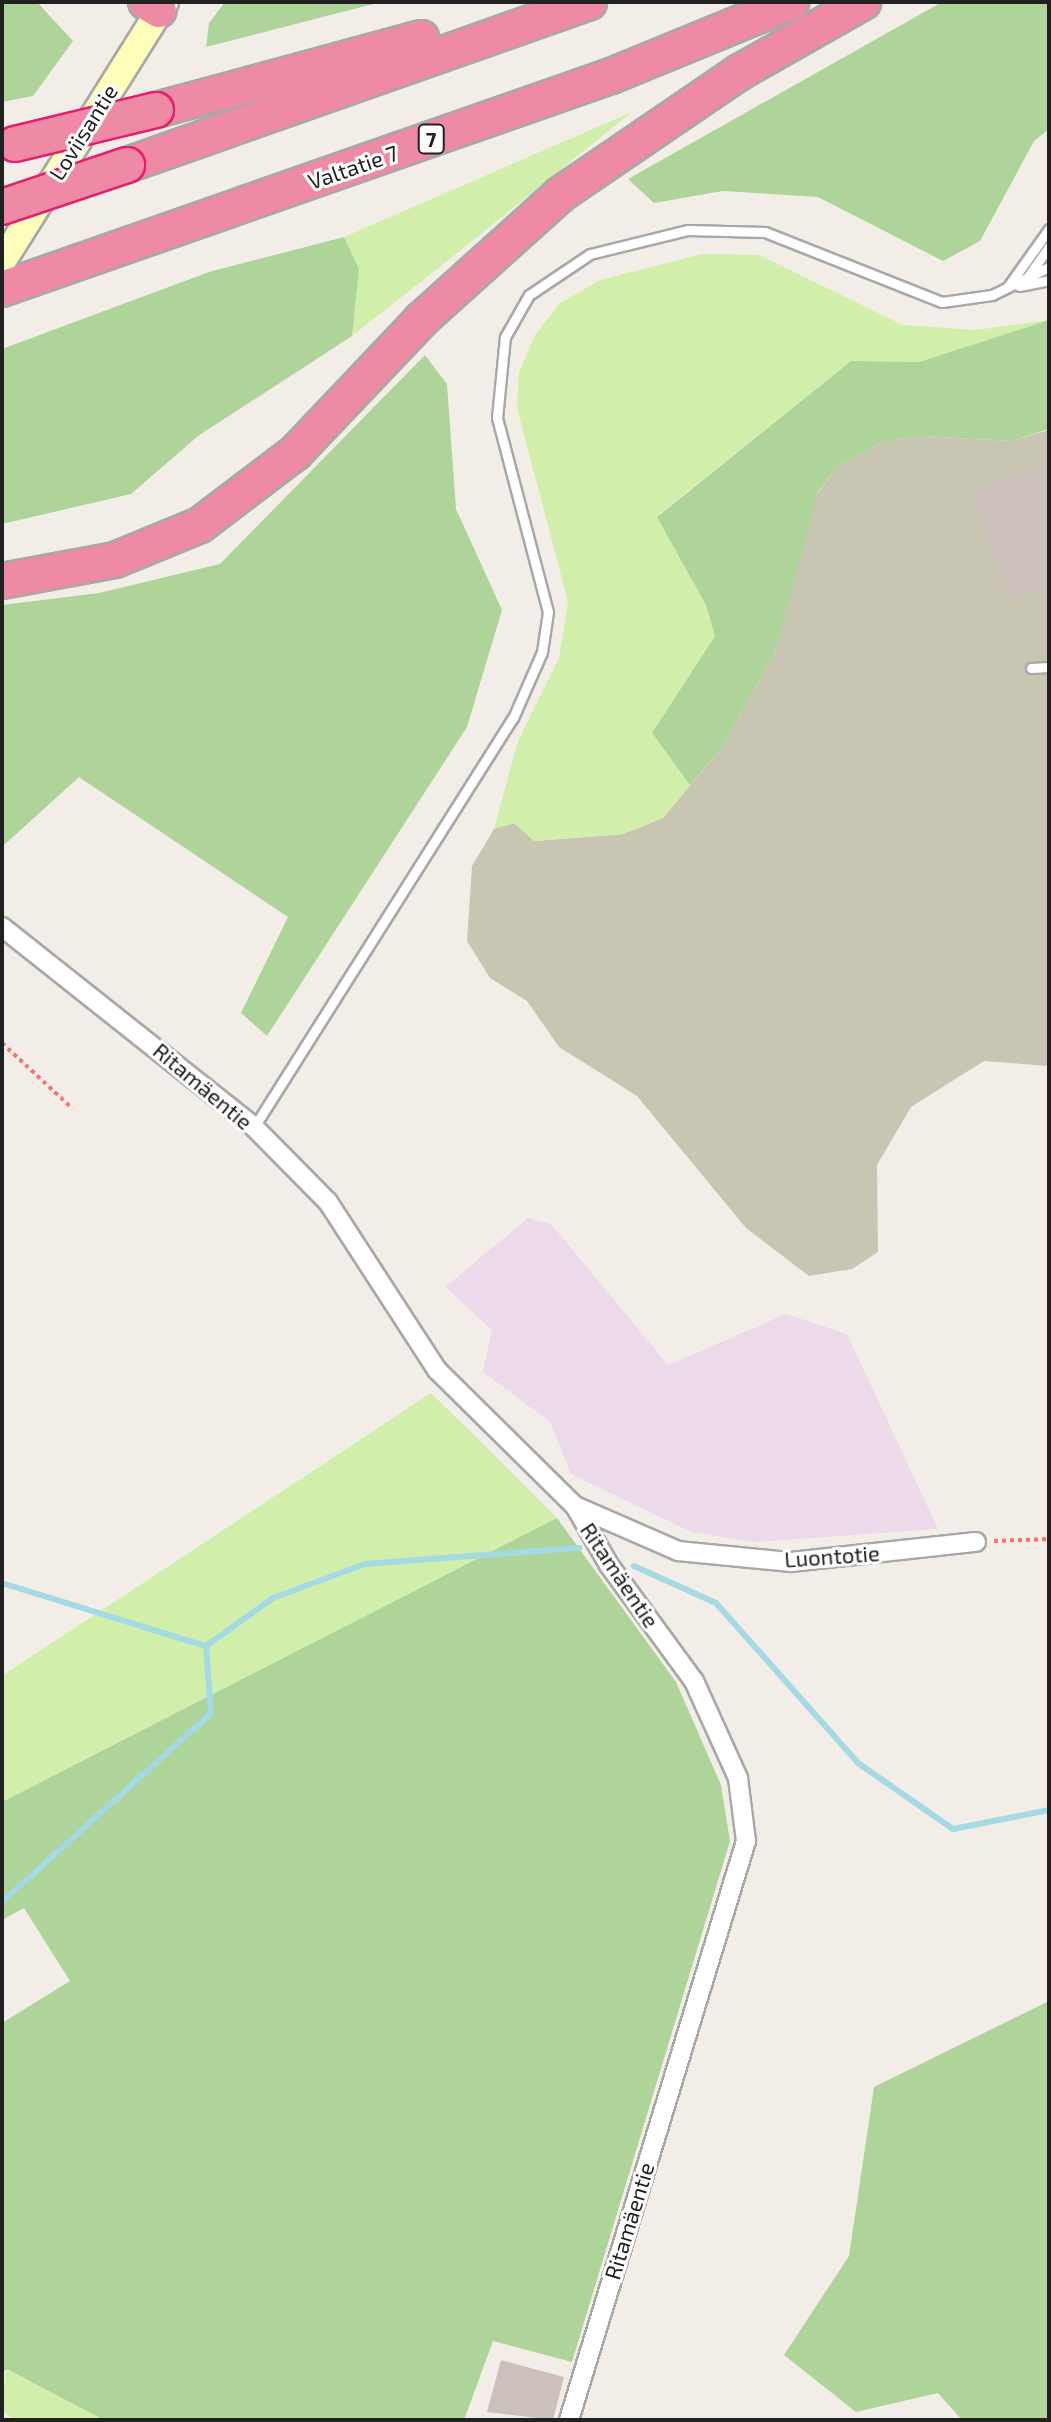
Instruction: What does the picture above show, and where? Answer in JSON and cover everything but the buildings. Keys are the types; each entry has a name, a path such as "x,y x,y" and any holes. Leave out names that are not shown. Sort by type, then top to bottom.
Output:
{"highway":[{"name":"Valtatie 7","path":"2,289 611,76 791,2"},
{"path":"2,581 115,560 200,525 295,453 421,320 561,194 740,72 863,2"},
{"path":"8,145 385,50 509,8 586,3"},
{"path":"2,207 586,3"}],"main road":[{"name":"Loviisantie","path":"2,262 157,5"}],"street":[{"name":"Ritamäentie","path":"2,927 254,1127 328,1202 437,1370 575,1506 609,1565 694,1681 738,1778 746,1841 569,2420"},
{"name":"Luontotie","path":"575,1506 678,1551 791,1562 976,1542"}],"lane":[{"path":"254,1127 513,718 542,652 548,612 497,418 505,337 529,295 590,254 653,236 715,228 793,240 942,302 968,301 1025,281 1049,267"},
{"path":"1007,287 1049,229"},
{"path":"1025,281 1049,246"},
{"path":"1007,287 1049,280"},
{"path":"1031,668 1049,667"}],"path":[{"path":"2,1043 72,1108"},
{"path":"976,1542 1049,1539"}],"shaded area":[{"path":"1049,430 1049,1066 984,1061 911,1107 877,1165 878,1252 852,1269 809,1276 746,1228 637,1096 559,1047 527,1001 490,978 467,941 472,866 494,829 514,823 535,841 623,834 663,818 723,746 775,652 812,501 837,467 884,441 921,436 1011,441"},
{"path":"528,1218 551,1224 668,1365 786,1314 847,1334 938,1529 755,1542 691,1532 571,1474 550,1422 483,1372 492,1330 445,1287"}],"green space":[{"path":"2,2 37,2 73,41 33,96 2,102"},
{"path":"225,2 381,2 206,47 209,23"},
{"path":"942,2 1049,2 1049,129 1034,141 980,241 943,261 818,197 723,191 654,203 628,179"},
{"path":"632,112 352,336 359,269 344,237"},
{"path":"344,237 359,269 352,336 198,436 131,494 2,524 2,349 209,272"},
{"path":"702,254 759,255 903,325 975,330 1049,320 919,362 851,361 657,516 706,605 715,636 652,733 690,785 663,818 623,834 534,841 514,823 494,829 518,741 559,658 568,602 517,408 519,372 535,335 560,303 600,280"},
{"path":"1049,320 1049,429 1011,441 921,436 884,441 837,467 818,492 775,652 723,746 690,785 652,733 715,636 706,605 657,517 851,361 919,362"},
{"path":"425,355 447,384 456,509 502,610 467,727 267,1036 241,1013 288,917 79,777 2,847 2,605 99,593 220,564"},
{"path":"431,1393 557,1518 2,1802 2,1676"},
{"path":"557,1518 676,1682 721,1785 730,1841 572,2362 493,2341 464,2420 104,2420 7,2369 2,2372 2,2023 70,1981 24,1908 2,1920 2,1802"},
{"path":"1049,2001 1049,2420 962,2420 938,2393 856,2412 784,2355 849,2256 874,2087"},
{"path":"6,2368 104,2420 14,2420 2,2410"}],"waterway":[{"path":"2,1902 211,1713 206,1646 273,1598 365,1564 579,1548"},
{"path":"634,1566 716,1603 858,1763 953,1829 1049,1810"},
{"path":"2,1583 206,1646"}]}
